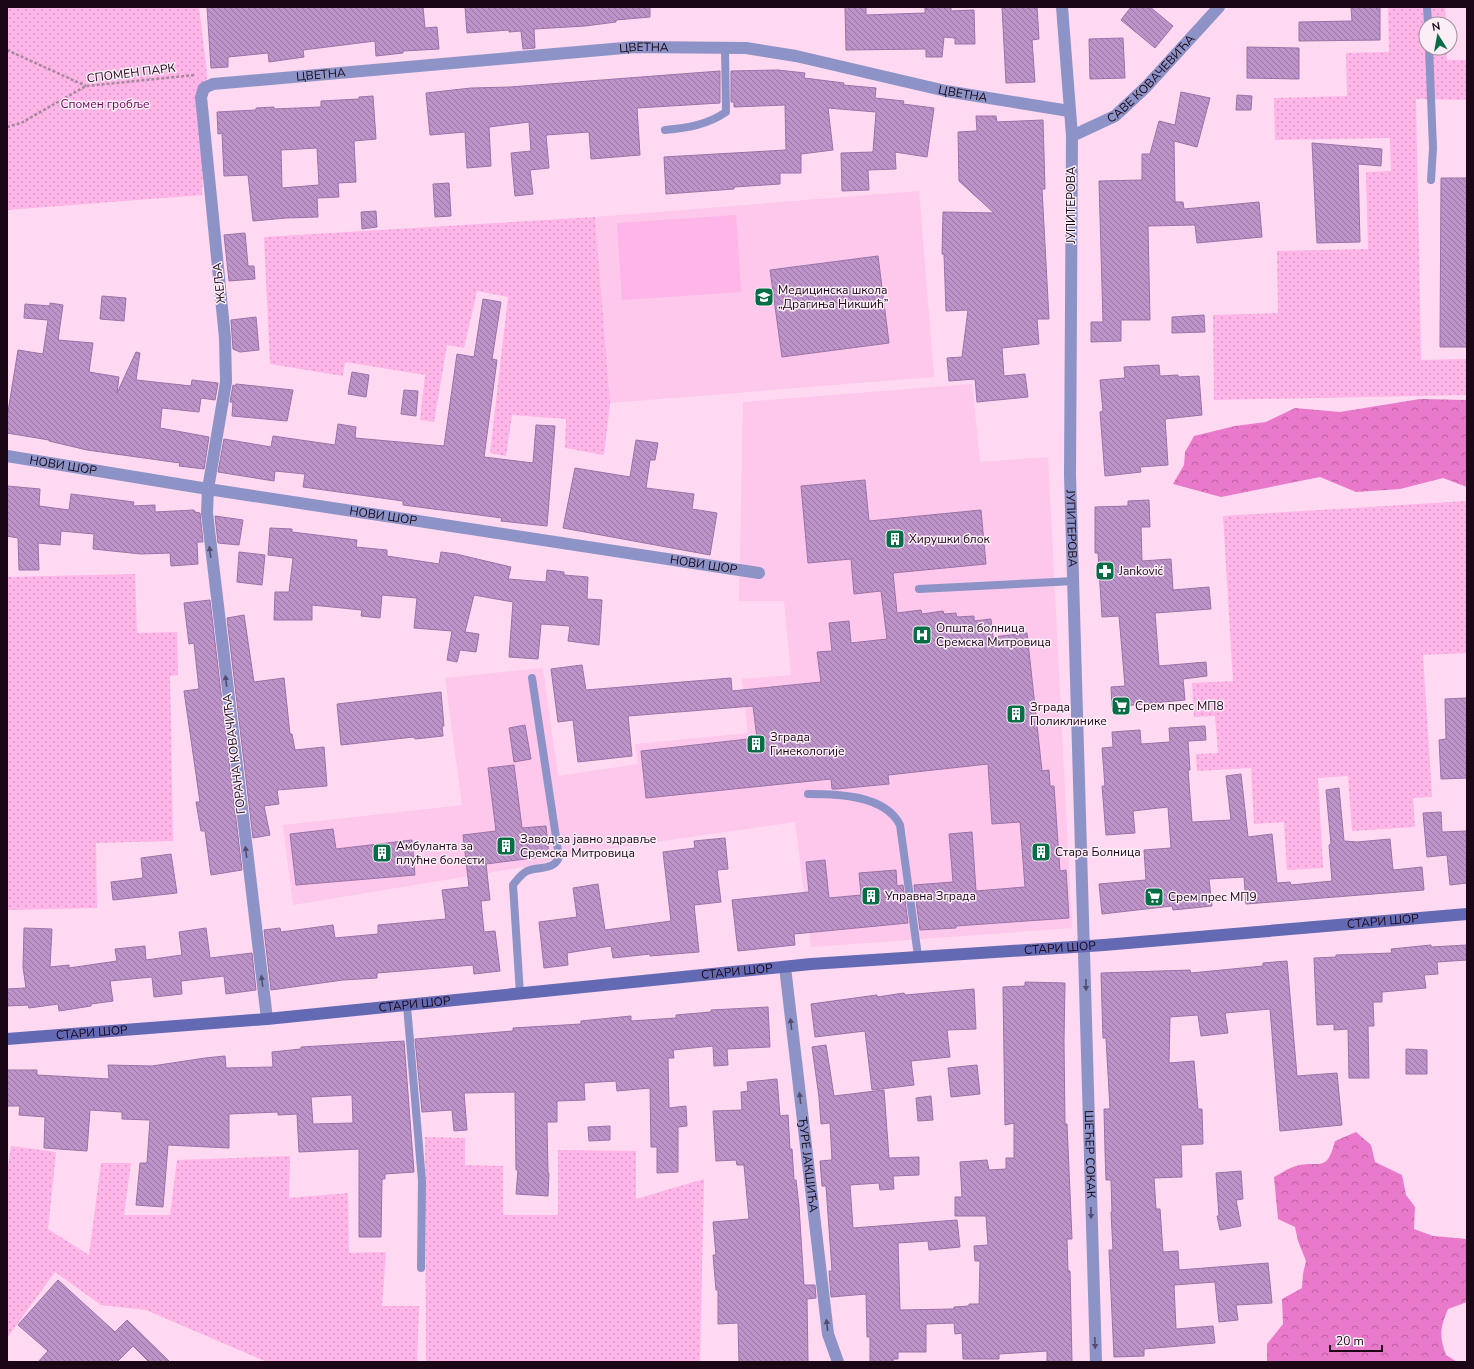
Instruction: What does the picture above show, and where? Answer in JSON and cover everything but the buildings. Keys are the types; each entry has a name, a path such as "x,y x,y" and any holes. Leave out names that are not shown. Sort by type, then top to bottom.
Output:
{"main road":[{"name":"СТАРИ ШОР","path":"7,1039 267,1019 785,967 918,956 1085,946 1467,914"}],"street":[{"name":"ЈУПИТЕРОВА","path":"1062,7 1072,136 1070,474 1085,946"},
{"name":"САВЕ КОВАЧЕВИЋА","path":"1072,136 1115,116 1146,87 1219,7"},
{"name":"ЦВЕТНА","path":"213,84 635,47 746,48 796,56 946,91 1069,111"},
{"name":"ЖЕЉА","path":"208,489 226,382 225,338 201,97 204,88 213,84"},
{"name":"НОВИ ШОР","path":"7,456 208,489 759,573"},
{"name":"ГОРАНА КОВАЧИЋА","path":"208,489 206,513 209,546 267,1019"},
{"name":"ШЕЋЕР СОКАК","path":"1085,946 1096,1362"},
{"name":"ЂУРЕ ЈАКШИЋА","path":"785,967 828,1334 838,1362"}],"lane":[{"path":"665,130 689,127 713,121 726,112 725,49"},
{"path":"1429,56 1434,148 1431,180"},
{"path":"919,589 1074,581"},
{"path":"520,994 514,885 526,871 551,866 557,862 559,857 532,678"},
{"path":"808,794 824,794 859,799 880,805 894,815 900,825 918,956"},
{"path":"407,1006 422,1181 421,1268"}],"path":[{"path":"7,50 86,86"},
{"name":"СПОМЕН ПАРК","path":"7,127 21,123 86,86 207,74 213,84"}],"shaded area":[{"name":"Медицинска школа „Драгиња Никшић”","path":"919,191 934,377 610,403 595,217"},
{"name":"Општа болница Сремска Митровица","path":"972,384 980,462 1048,457 1072,928 811,947 795,822 571,854 536,865 293,905 283,825 462,805 445,678 543,668 558,776 638,764 635,744 748,733 742,679 791,675 784,601 739,601 743,402"}],"green space":[{"name":"Спомен гробље","path":"7,7 199,7 207,74 202,195 7,210"},
{"path":"1388,7 1445,7 1446,16 1418,16 1418,56 1447,56 1447,60 1467,60 1467,100 1416,99 1421,360 1467,359 1467,395 1214,400 1213,315 1278,313 1277,251 1368,249 1366,172 1391,171 1390,138 1275,140 1274,98 1347,96 1346,53 1389,52"},
{"path":"736,215 741,292 622,300 617,223"},
{"path":"595,217 610,403 604,455 565,448 566,419 512,415 506,456 490,453 508,297 477,291 464,348 447,345 434,422 420,420 425,375 345,362 343,376 270,364 264,237"},
{"path":"1420,399 1467,400 1467,487 1443,478 1400,489 1356,492 1320,477 1221,497 1173,484 1184,465 1185,452 1194,436 1235,426 1266,422 1295,408 1340,412"},
{"path":"1467,501 1467,653 1423,655 1432,797 1413,798 1415,827 1352,831 1348,776 1318,778 1323,868 1287,870 1284,822 1254,824 1251,768 1197,771 1196,754 1218,753 1215,716 1194,717 1192,683 1233,681 1223,516"},
{"path":"135,574 137,633 177,632 178,675 170,676 173,841 96,843 97,908 7,910 7,577"},
{"path":"1356,1132 1371,1145 1375,1162 1402,1175 1406,1195 1415,1207 1414,1229 1433,1236 1467,1239 1467,1302 1448,1309 1441,1332 1446,1355 1457,1362 1267,1362 1267,1344 1283,1324 1282,1299 1302,1288 1306,1261 1298,1241 1295,1227 1278,1219 1274,1177 1293,1167 1320,1164 1325,1162 1332,1152 1335,1141"},
{"path":"425,1137 465,1138 465,1165 503,1166 503,1215 558,1215 558,1150 636,1151 636,1199 704,1179 700,1362 426,1362"},
{"path":"11,1146 56,1152 48,1229 89,1255 101,1163 131,1163 124,1215 170,1215 177,1160 290,1156 289,1198 348,1193 349,1253 386,1252 382,1306 419,1306 417,1362 267,1362 146,1310 101,1305 55,1272 7,1338 7,1173"}],"place":[{"name":"Медицинска школа „Драгиња Никшић”","path":"764,297"},
{"name":"Хирушки блок","path":"895,539"},
{"name":"Janković","path":"1105,571"},
{"name":"Општа болница Сремска Митровица","path":"922,635"},
{"name":"Срем прес МП8","path":"1121,706"},
{"name":"Зграда Поликлинике","path":"1016,714"},
{"name":"Зграда Гинекологије","path":"756,744"},
{"name":"Завод за јавно здравље Сремска Митровица","path":"506,846"},
{"name":"Стара Болница","path":"1041,852"},
{"name":"Амбуланта за плућне болести","path":"382,853"},
{"name":"Управна Зграда","path":"871,896"},
{"name":"Срем прес МП9","path":"1154,897"}]}
